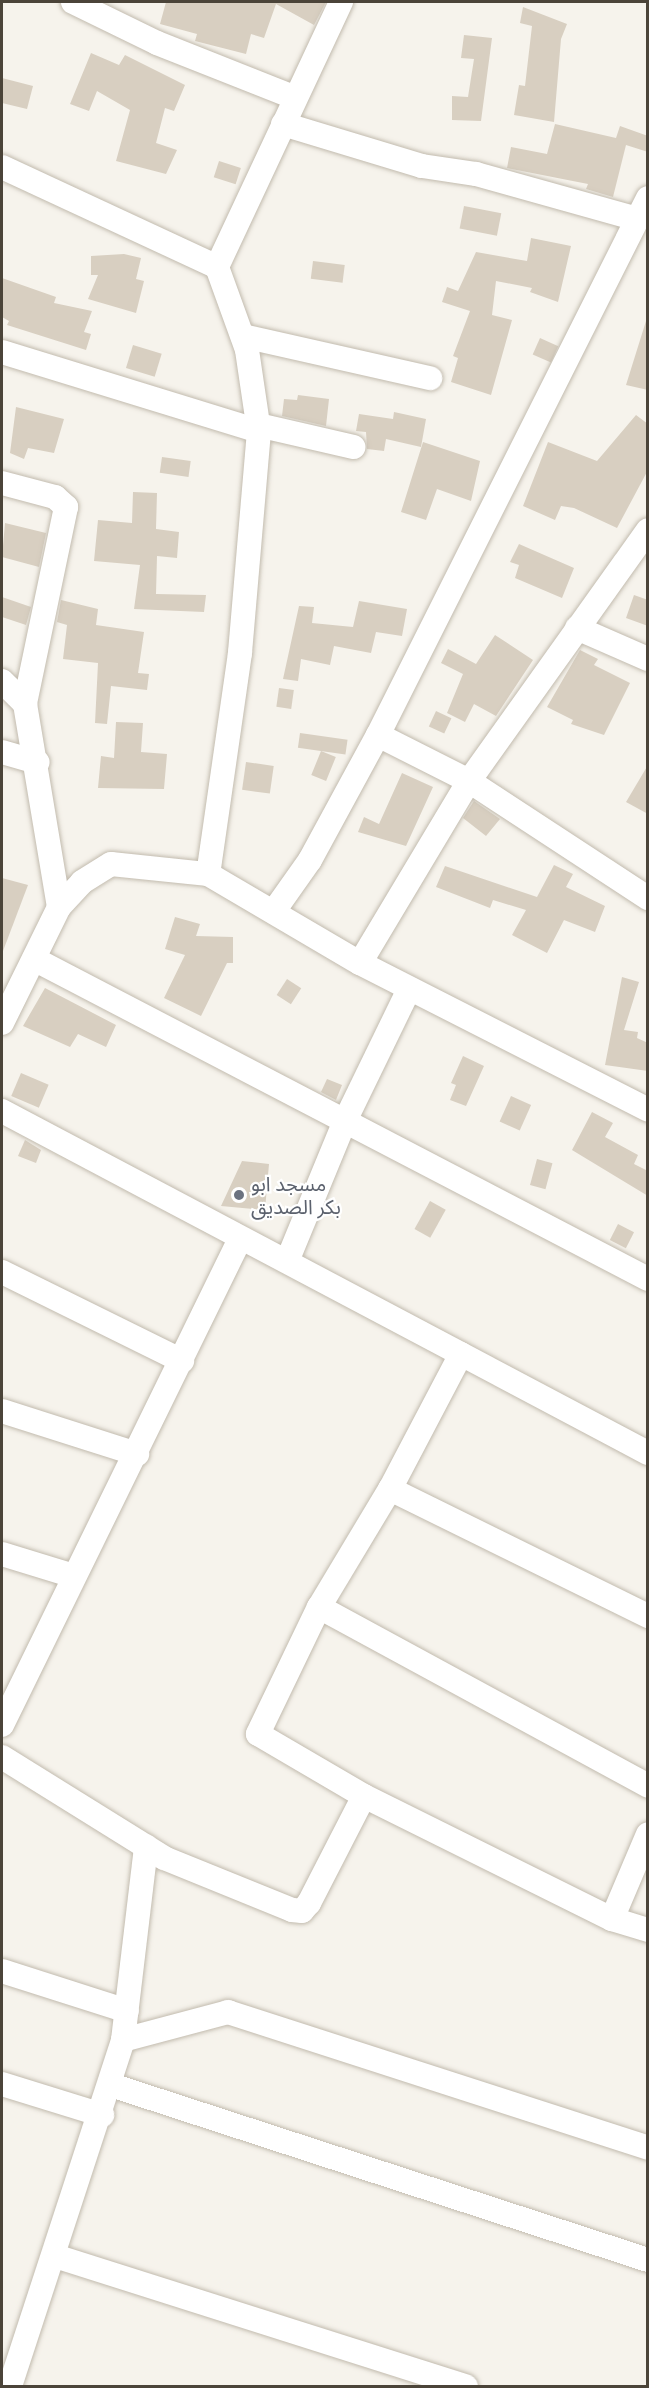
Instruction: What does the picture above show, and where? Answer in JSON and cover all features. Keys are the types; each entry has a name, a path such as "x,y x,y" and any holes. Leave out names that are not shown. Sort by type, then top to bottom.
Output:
{"street":[{"path":"73,2 157,43 296,98"},
{"path":"208,874 240,653 259,428 243,336 218,267 341,2"},
{"path":"274,911 310,860 378,735 643,209 476,174 422,166 283,124"},
{"path":"2,167 218,267"},
{"path":"243,336 430,378"},
{"path":"2,352 259,428 353,447"},
{"path":"2,483 55,497 66,507 25,704 38,762 59,907"},
{"path":"360,963 469,781 648,530"},
{"path":"577,628 648,659"},
{"path":"2,681 25,704"},
{"path":"378,735 469,781 648,898"},
{"path":"2,752 38,762"},
{"path":"2,1023 59,907 82,882 111,864 208,874 360,963 648,1110"},
{"path":"34,959 648,1279"},
{"path":"288,1258 345,1121 409,989"},
{"path":"2,1112 240,1239 288,1258 461,1354 648,1453"},
{"path":"2,1725 74,1576 137,1454 240,1239"},
{"path":"2,1272 182,1361"},
{"path":"461,1354 390,1489 319,1607 258,1734 364,1796 612,1919 648,1930"},
{"path":"2,1411 137,1454"},
{"path":"390,1489 648,1616"},
{"path":"2,1554 74,1576"},
{"path":"319,1607 648,1786"},
{"path":"2,1757 164,1858 302,1911 364,1796"},
{"path":"612,1919 648,1834"},
{"path":"10,2386 56,2256 102,2115 123,2040 146,1845"},
{"path":"2,1971 128,2011"},
{"path":"123,2040 228,2012 648,2148"},
{"path":"2,2084 102,2115"},
{"path":"111,2085 648,2260"},
{"path":"56,2256 466,2386"}],"building":[{"path":"166,2 326,2 314,25 276,4 264,38 251,34 246,54 195,41 197,34 160,24"},
{"path":"523,7 567,24 561,39 554,122 514,115 519,85 525,86 532,26 520,23"},
{"path":"464,35 492,38 481,121 452,120 452,96 468,97 474,59 461,58"},
{"path":"91,53 119,65 125,55 185,85 174,111 165,108 156,143 177,150 166,174 116,161 130,110 97,91 89,111 70,104"},
{"path":"2,78 33,86 27,109 2,103"},
{"path":"555,124 616,138 620,126 648,136 648,152 626,145 613,197 586,189 588,184 507,168 511,147 547,154"},
{"path":"219,161 241,168 236,184 214,177"},
{"path":"464,206 501,213 497,236 460,229"},
{"path":"531,238 571,246 558,302 530,292 532,288 496,281 492,315 512,320 491,395 451,382 458,358 453,356 470,311 442,302 447,287 458,291 476,252 527,261"},
{"path":"124,254 141,258 136,279 144,281 136,313 88,299 98,275 91,275 91,256"},
{"path":"313,261 345,265 343,283 311,279"},
{"path":"2,278 56,297 54,303 92,311 84,332 91,334 86,350 7,325 9,321 2,317"},
{"path":"646,321 648,321 648,390 626,385"},
{"path":"540,338 558,346 551,363 533,354"},
{"path":"133,345 162,354 155,377 126,368"},
{"path":"298,395 329,399 326,426 282,416 284,399 297,400"},
{"path":"16,407 64,419 54,453 28,448 24,459 10,453"},
{"path":"394,412 426,419 421,447 386,439 384,451 367,449 366,432 356,431 359,414 393,419"},
{"path":"636,415 648,424 648,470 617,528 574,508 561,506 555,520 523,506 548,442 597,461"},
{"path":"423,442 480,461 471,501 437,489 426,520 401,512"},
{"path":"162,457 191,461 188,477 160,473"},
{"path":"133,492 157,493 156,529 179,532 177,558 157,556 156,594 206,595 204,612 134,609 140,565 94,561 98,520 132,523"},
{"path":"5,523 46,533 39,567 2,557"},
{"path":"519,544 574,568 562,598 515,578 519,565 510,562"},
{"path":"634,595 648,600 648,626 626,618"},
{"path":"2,597 31,607 26,625 2,617"},
{"path":"61,600 98,609 96,625 144,632 138,673 149,674 147,690 111,686 107,724 95,723 98,663 63,659 67,625 57,622"},
{"path":"359,601 407,609 402,636 376,632 371,653 334,646 330,665 301,659 298,681 283,679 299,606 314,607 312,623 353,627"},
{"path":"495,635 533,660 496,716 474,704 465,722 447,713 463,674 441,663 448,649 476,664"},
{"path":"580,650 598,659 594,665 630,683 604,735 571,724 573,720 547,707"},
{"path":"279,688 294,690 291,709 276,707"},
{"path":"436,711 451,718 444,734 429,726"},
{"path":"116,722 143,723 141,752 167,754 164,789 98,788 101,756 114,758"},
{"path":"300,733 348,740 345,755 298,748"},
{"path":"321,751 336,757 326,781 311,775"},
{"path":"246,762 274,766 270,794 242,790"},
{"path":"648,765 648,814 626,802"},
{"path":"402,773 433,787 406,846 358,832 364,817 379,824"},
{"path":"474,801 500,819 486,836 463,818"},
{"path":"554,865 573,874 566,887 605,906 595,932 564,920 547,953 512,935 526,910 493,900 490,908 436,887 445,866 537,897"},
{"path":"2,878 28,885 3,951 2,951"},
{"path":"175,917 200,924 196,936 233,937 233,963 227,963 201,1016 164,998 185,955 165,949"},
{"path":"622,977 639,982 624,1030 638,1032 637,1038 648,1043 648,1071 605,1065"},
{"path":"287,979 301,988 291,1004 277,995"},
{"path":"45,988 116,1025 106,1047 78,1034 70,1047 23,1026"},
{"path":"463,1056 484,1066 466,1106 450,1100 456,1085 451,1083"},
{"path":"21,1073 49,1085 39,1108 11,1096"},
{"path":"327,1079 342,1085 336,1100 321,1092"},
{"path":"511,1096 531,1105 520,1131 500,1122"},
{"path":"592,1112 613,1123 605,1137 638,1155 634,1164 648,1171 648,1196 572,1150"},
{"path":"25,1140 41,1150 36,1163 18,1156"},
{"path":"537,1159 552,1163 545,1189 530,1185"},
{"path":"242,1161 269,1164 265,1210 221,1206"},
{"path":"430,1201 446,1210 430,1238 414,1229"},
{"path":"618,1224 634,1232 626,1248 610,1240"}],"place":[{"name":"مسجد ابو بكر الصديق","path":"239,1195"}]}
